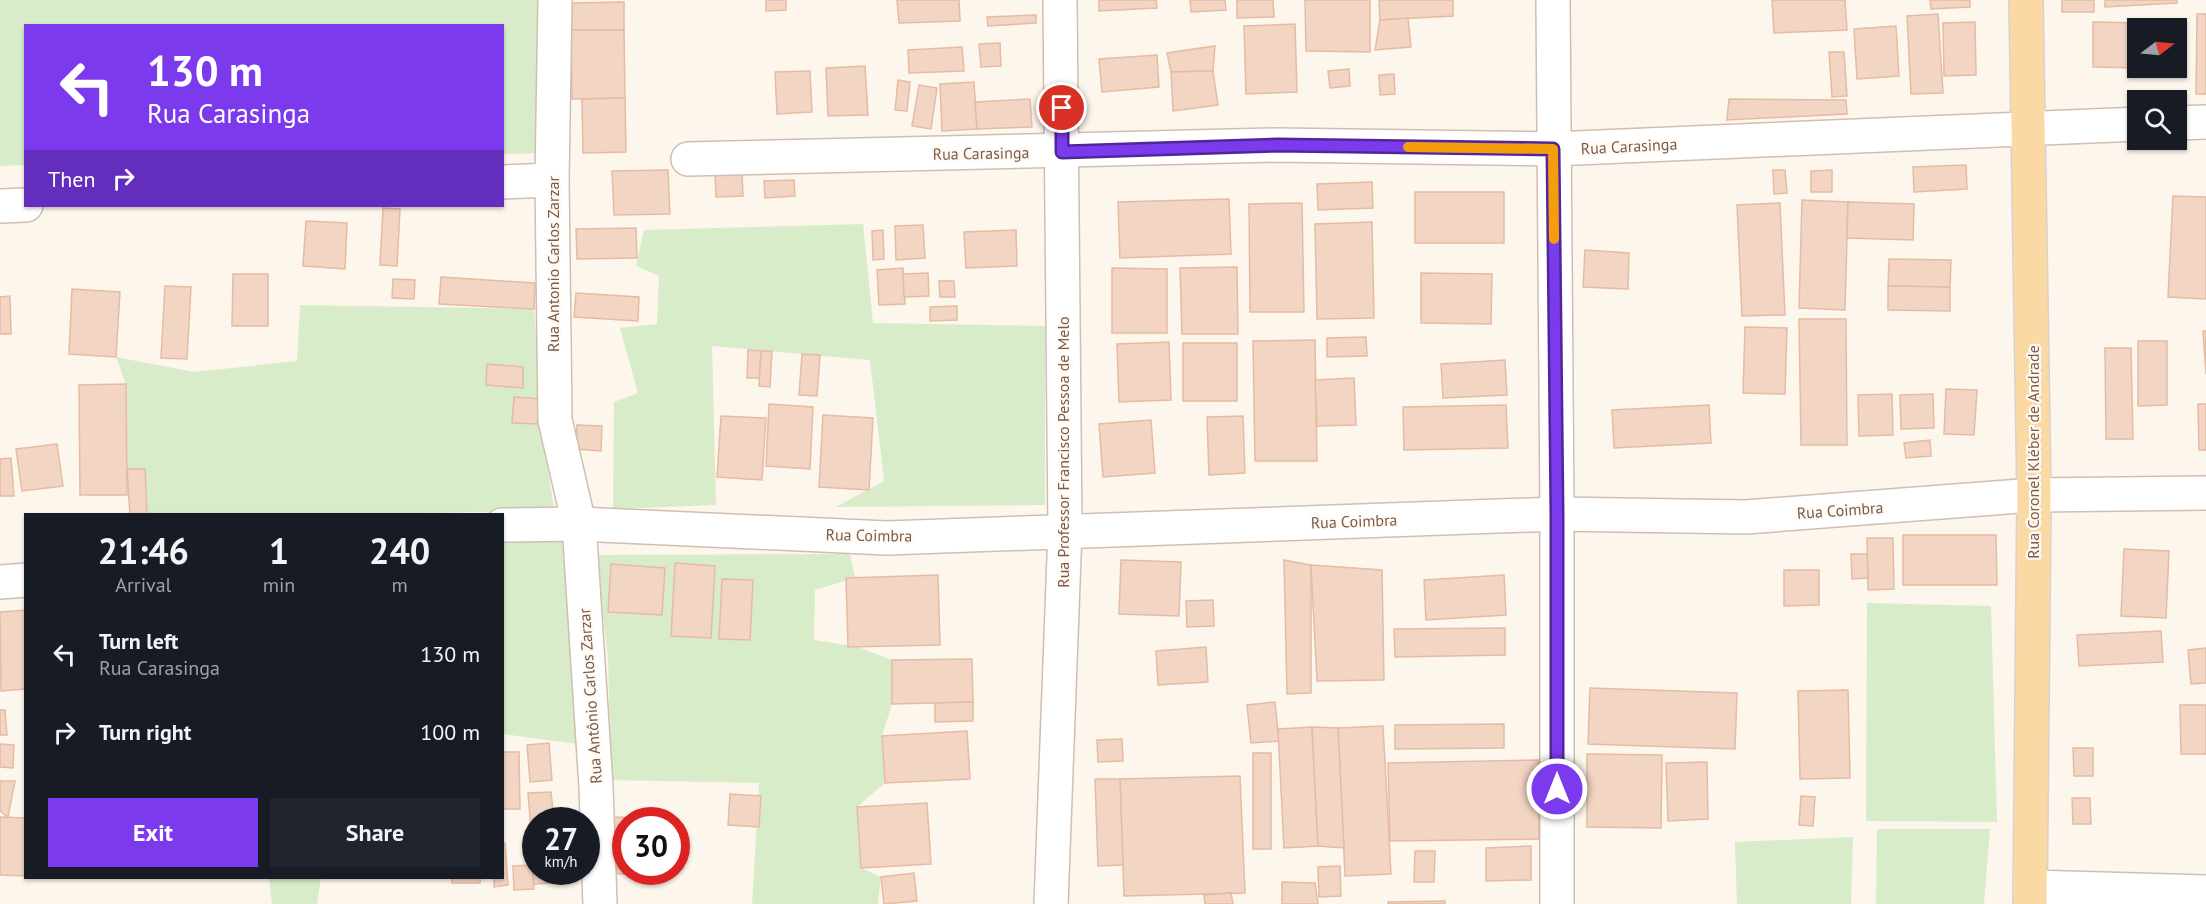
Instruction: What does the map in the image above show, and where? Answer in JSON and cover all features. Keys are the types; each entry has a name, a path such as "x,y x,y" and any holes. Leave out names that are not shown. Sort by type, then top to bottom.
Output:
{"main road":[{"name":"Rua Coronel Kléber de Andrade","path":"2026,0 2030,127 2034,495 2030,895"}],"street":[{"name":"Rua Antonio Carlos Zarzar","path":"555,0 552,180 555,420 579,524"},
{"name":"Rua Professor Francisco Pessoa de Melo","path":"1051,904 1065,530 1060,0"},
{"path":"1553,0 1557,904"},
{"path":"2187,123 2206,122"},
{"name":"Rua Carasinga","path":"688,159 1062,152 1277,145 1553,149 2127,124"},
{"path":"504,182 552,180"},
{"path":"0,206 24,205"},
{"name":"Rua Coimbra","path":"504,525 579,524 887,537 1557,514 1746,517 2034,495 2206,493"},
{"name":"Rua Antônio Carlos Zarzar","path":"579,524 596,787 600,904"},
{"path":"0,582 24,580"},
{"path":"2030,895 2206,892"}],"green space":[{"path":"0,0 542,0 543,153 504,154 504,24 24,24 24,165 0,166"},
{"path":"863,224 873,323 1045,326 1045,505 836,507 884,481 870,360 712,346 716,505 613,509 614,402 638,393 620,328 657,324 659,276 636,266 644,230"},
{"path":"300,305 534,309 543,434 554,510 428,513 147,513 145,469 127,469 126,384 116,357 194,372 297,361"},
{"path":"504,537 567,538 585,745 504,734"},
{"path":"850,554 855,578 815,590 814,640 858,647 892,660 892,704 882,736 885,783 857,807 861,868 881,877 878,904 752,904 759,783 611,780 608,658 596,555"},
{"path":"1867,603 1991,606 1997,822 1866,821"},
{"path":"1877,829 1990,829 1984,904 1876,904"},
{"path":"1853,837 1851,904 1737,904 1735,842"},
{"path":"269,879 321,879 317,904 272,904"}],"building":[{"path":"766,0 786,0 786,10 766,11"},
{"path":"897,0 959,0 960,21 899,23"},
{"path":"1099,0 1156,0 1157,8 1099,11"},
{"path":"1190,0 1225,0 1226,10 1191,12"},
{"path":"1237,0 1273,0 1274,17 1237,18"},
{"path":"1305,0 1370,0 1370,52 1306,51"},
{"path":"1379,0 1453,0 1453,16 1380,20"},
{"path":"1772,0 1845,0 1847,30 1774,33"},
{"path":"1930,0 1970,0 1970,7 1931,9"},
{"path":"2062,0 2094,0 2094,12 2062,12"},
{"path":"2105,0 2177,0 2177,3 2105,7"},
{"path":"624,2 624,30 571,30 570,3"},
{"path":"1938,14 1943,93 1911,94 1907,16"},
{"path":"2197,14 2206,14 2206,94 2196,94"},
{"path":"1036,15 1036,23 988,26 987,17"},
{"path":"1408,18 1411,47 1375,50 1380,20"},
{"path":"1975,22 1976,75 1944,76 1943,23"},
{"path":"2093,22 2127,23 2127,68 2093,67"},
{"path":"1295,24 1297,92 1246,94 1244,26"},
{"path":"1896,26 1899,76 1857,79 1854,29"},
{"path":"571,30 624,30 625,98 572,99"},
{"path":"1000,43 1001,66 981,67 979,44"},
{"path":"1215,46 1213,71 1171,72 1167,53"},
{"path":"962,47 964,71 909,73 908,50"},
{"path":"1829,52 1844,52 1847,96 1832,97"},
{"path":"1157,55 1159,87 1102,92 1099,59"},
{"path":"865,66 868,115 828,116 826,68"},
{"path":"1349,69 1350,86 1330,88 1328,71"},
{"path":"810,71 812,112 777,114 775,72"},
{"path":"1213,71 1218,105 1173,111 1171,72"},
{"path":"1394,74 1395,94 1380,95 1379,75"},
{"path":"898,80 910,82 907,111 895,110"},
{"path":"974,82 977,129 942,131 940,84"},
{"path":"919,85 937,88 931,129 912,126"},
{"path":"625,98 626,152 583,153 582,99"},
{"path":"1030,99 1032,127 977,129 975,102"},
{"path":"1729,99 1846,100 1847,114 1727,120"},
{"path":"1966,165 1967,189 1914,192 1913,167"},
{"path":"668,170 670,214 614,215 612,171"},
{"path":"1773,170 1785,170 1787,193 1774,194"},
{"path":"1832,170 1832,192 1811,192 1811,171"},
{"path":"742,173 743,196 716,197 715,174"},
{"path":"794,180 795,196 765,198 764,181"},
{"path":"1372,182 1373,208 1318,210 1317,184"},
{"path":"1415,192 1504,192 1504,243 1415,243"},
{"path":"2173,196 2206,197 2206,299 2168,297"},
{"path":"1229,199 1231,254 1120,258 1118,202"},
{"path":"1802,200 1848,202 1845,310 1799,308"},
{"path":"1848,202 1914,204 1913,240 1847,238"},
{"path":"1302,203 1304,312 1250,312 1249,204"},
{"path":"1780,203 1785,315 1742,316 1737,205"},
{"path":"383,208 400,209 397,266 380,265"},
{"path":"306,221 347,223 345,269 303,266"},
{"path":"1372,222 1374,318 1317,319 1315,224"},
{"path":"923,225 925,258 896,260 895,226"},
{"path":"636,228 637,258 577,259 576,229"},
{"path":"883,230 884,259 873,260 872,231"},
{"path":"1016,230 1017,266 966,268 964,232"},
{"path":"1585,250 1629,253 1628,289 1583,287"},
{"path":"1889,259 1951,260 1950,287 1888,286"},
{"path":"1237,267 1238,334 1182,334 1180,268"},
{"path":"903,268 905,304 879,305 877,270"},
{"path":"1112,268 1167,269 1167,333 1112,333"},
{"path":"928,273 929,296 904,297 903,274"},
{"path":"1421,273 1492,274 1491,324 1421,323"},
{"path":"233,274 268,274 268,326 232,326"},
{"path":"441,277 535,283 534,309 439,304"},
{"path":"393,279 415,280 414,299 392,298"},
{"path":"939,281 954,281 955,297 940,297"},
{"path":"165,286 191,287 187,359 161,358"},
{"path":"1888,286 1950,287 1950,311 1888,310"},
{"path":"72,289 120,292 116,357 69,354"},
{"path":"576,293 639,297 638,321 574,317"},
{"path":"10,296 11,334 0,334 0,297"},
{"path":"957,306 957,320 930,321 930,307"},
{"path":"1799,319 1846,319 1847,445 1801,445"},
{"path":"1745,327 1787,328 1785,394 1743,393"},
{"path":"2203,331 2206,331 2206,374"},
{"path":"1366,337 1367,356 1327,357 1327,338"},
{"path":"1315,340 1317,461 1255,461 1253,341"},
{"path":"2138,341 2167,341 2167,405 2138,406"},
{"path":"1169,342 1171,400 1119,402 1117,344"},
{"path":"1183,343 1237,343 1237,401 1183,401"},
{"path":"2105,348 2131,348 2133,439 2106,439"},
{"path":"748,350 761,351 760,378 747,378"},
{"path":"761,351 772,351 770,387 759,386"},
{"path":"802,354 820,355 817,396 799,395"},
{"path":"1505,360 1507,395 1443,398 1441,364"},
{"path":"487,364 523,367 523,388 486,385"},
{"path":"1354,378 1356,425 1317,426 1315,380"},
{"path":"126,384 127,495 80,495 79,385"},
{"path":"1946,389 1977,390 1974,435 1944,434"},
{"path":"1892,394 1893,435 1859,436 1858,395"},
{"path":"1933,394 1934,428 1901,429 1900,395"},
{"path":"514,397 540,399 539,424 512,423"},
{"path":"769,404 813,407 810,469 766,466"},
{"path":"2198,404 2206,404 2206,450 2199,450"},
{"path":"1506,405 1508,448 1404,450 1403,407"},
{"path":"1709,405 1711,443 1614,448 1612,410"},
{"path":"823,415 873,418 869,490 819,487"},
{"path":"721,416 766,418 762,480 717,477"},
{"path":"1243,416 1245,473 1209,475 1207,417"},
{"path":"1151,420 1155,473 1103,477 1099,424"},
{"path":"577,425 602,426 601,451 576,449"},
{"path":"1930,440 1931,456 1906,458 1904,443"},
{"path":"57,444 63,486 22,491 16,449"},
{"path":"11,458 14,496 0,496 0,459"},
{"path":"127,469 145,469 147,513 130,513"},
{"path":"1903,535 1996,535 1997,585 1903,585"},
{"path":"1867,538 1893,538 1894,589 1868,590"},
{"path":"2124,549 2169,551 2166,618 2121,616"},
{"path":"1851,554 1867,554 1868,578 1852,579"},
{"path":"1121,560 1181,562 1179,616 1119,614"},
{"path":"1284,560 1311,565 1311,693 1287,694"},
{"path":"675,563 715,566 711,638 671,636"},
{"path":"611,564 665,568 662,615 608,612"},
{"path":"1311,565 1382,570 1384,680 1317,681"},
{"path":"1784,570 1819,570 1819,605 1784,606"},
{"path":"938,575 940,645 848,647 846,578"},
{"path":"1504,575 1506,615 1426,620 1424,580"},
{"path":"722,579 753,580 750,640 719,639"},
{"path":"1213,600 1214,626 1187,627 1186,601"},
{"path":"24,610 24,689 1,691 0,612"},
{"path":"1505,628 1505,655 1395,657 1394,629"},
{"path":"2161,631 2163,662 2079,666 2077,635"},
{"path":"1206,647 1208,682 1158,685 1156,651"},
{"path":"2206,648 2206,683 2191,684 2188,650"},
{"path":"972,659 973,702 892,704 892,660"},
{"path":"1590,688 1737,693 1735,749 1588,744"},
{"path":"1848,690 1850,778 1800,779 1798,691"},
{"path":"973,702 973,721 935,722 935,703"},
{"path":"1275,702 1279,741 1251,743 1247,705"},
{"path":"2180,705 2206,705 2206,754 2181,754"},
{"path":"0,710 5,710 7,735 0,735"},
{"path":"1504,724 1504,748 1395,749 1395,725"},
{"path":"1383,726 1391,874 1345,876 1338,728"},
{"path":"1312,727 1318,846 1284,848 1278,729"},
{"path":"1312,727 1338,728 1344,848 1318,846"},
{"path":"967,731 970,779 885,783 882,736"},
{"path":"1122,739 1123,761 1098,762 1097,740"},
{"path":"549,743 552,780 530,782 527,745"},
{"path":"0,744 14,745 13,768 0,767"},
{"path":"2073,748 2093,748 2093,776 2074,776"},
{"path":"504,752 519,752 520,809 504,809"},
{"path":"1253,753 1271,753 1271,849 1253,849"},
{"path":"1587,754 1662,755 1661,828 1587,827"},
{"path":"1538,760 1539,839 1390,841 1388,763"},
{"path":"1707,762 1708,819 1668,821 1666,763"},
{"path":"1240,776 1245,893 1124,896 1120,779"},
{"path":"1095,779 1120,779 1123,865 1098,866"},
{"path":"0,781 15,781 8,817 0,811"},
{"path":"551,792 553,807 529,807 528,793"},
{"path":"730,794 761,796 759,827 728,825"},
{"path":"1801,796 1815,797 1813,826 1799,825"},
{"path":"2072,798 2090,798 2091,824 2073,824"},
{"path":"927,803 931,864 861,868 857,807"},
{"path":"0,817 24,818 24,876 0,875"},
{"path":"612,817 612,873 609,873"},
{"path":"505,843 508,885 494,887 494,879 504,879"},
{"path":"1531,846 1531,880 1486,881 1486,848"},
{"path":"1415,851 1435,851 1434,882 1414,882"},
{"path":"513,866 522,866 522,885 534,885 534,889 514,890"},
{"path":"1340,866 1341,896 1319,897 1318,867"},
{"path":"914,873 917,901 884,904 881,877"},
{"path":"452,879 480,879 480,883 452,883"},
{"path":"1282,882 1315,883 1318,904 1282,904"},
{"path":"1231,893 1233,904 1205,904 1204,895"},
{"path":"1445,901 1445,904 1388,904 1388,902"}],"slow traffic":[{"path":"1408,147 1553,149 1554,239"}],"route":[{"path":"1062,108 1062,152 1277,145 1553,149 1557,789"}]}
